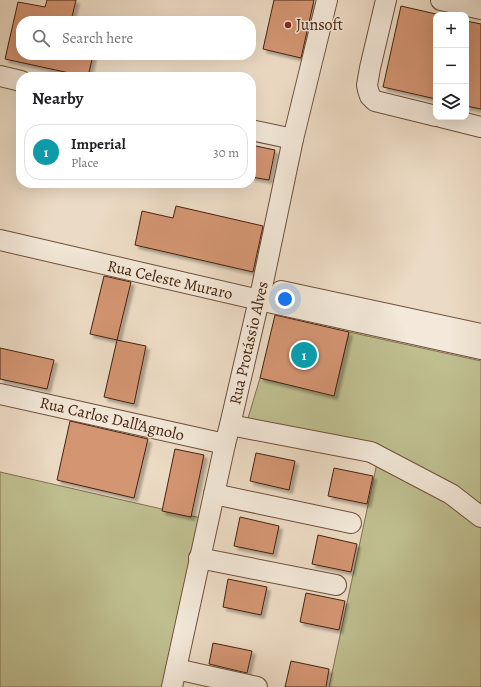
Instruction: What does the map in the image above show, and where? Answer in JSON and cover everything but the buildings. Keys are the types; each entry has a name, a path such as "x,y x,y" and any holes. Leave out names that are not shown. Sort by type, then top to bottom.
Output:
{"street":[{"name":"Rua Protássio Alves","path":"174,678 199,558 260,294 293,139 327,0"},
{"path":"386,0 370,68 368,90 370,96 375,100 433,115"},
{"path":"441,0 481,9"},
{"path":"0,76 16,80"},
{"path":"453,120 481,127"},
{"path":"256,131 293,139"},
{"name":"Rua Celeste Muraro","path":"0,227 50,245 260,294 481,350"},
{"name":"Rua Celeste Muraro","path":"0,240 50,245"},
{"name":"Rua Celeste Muraro","path":"260,294 481,334"},
{"name":"Rua Carlos Dall'Agnolo","path":"0,394 225,444"},
{"path":"230,425 371,452 451,494 481,517"},
{"path":"214,494 351,523"},
{"path":"199,558 336,585"},
{"path":"174,678 257,687"}],"shaded area":[{"path":"349,332 481,361 481,687 329,687 377,463 243,435 260,378 334,395"},
{"path":"0,472 201,518 164,687 0,687"}],"place":[{"name":"Junsoft","path":"288,25"},
{"name":"Imperial","path":"304,355"}]}
